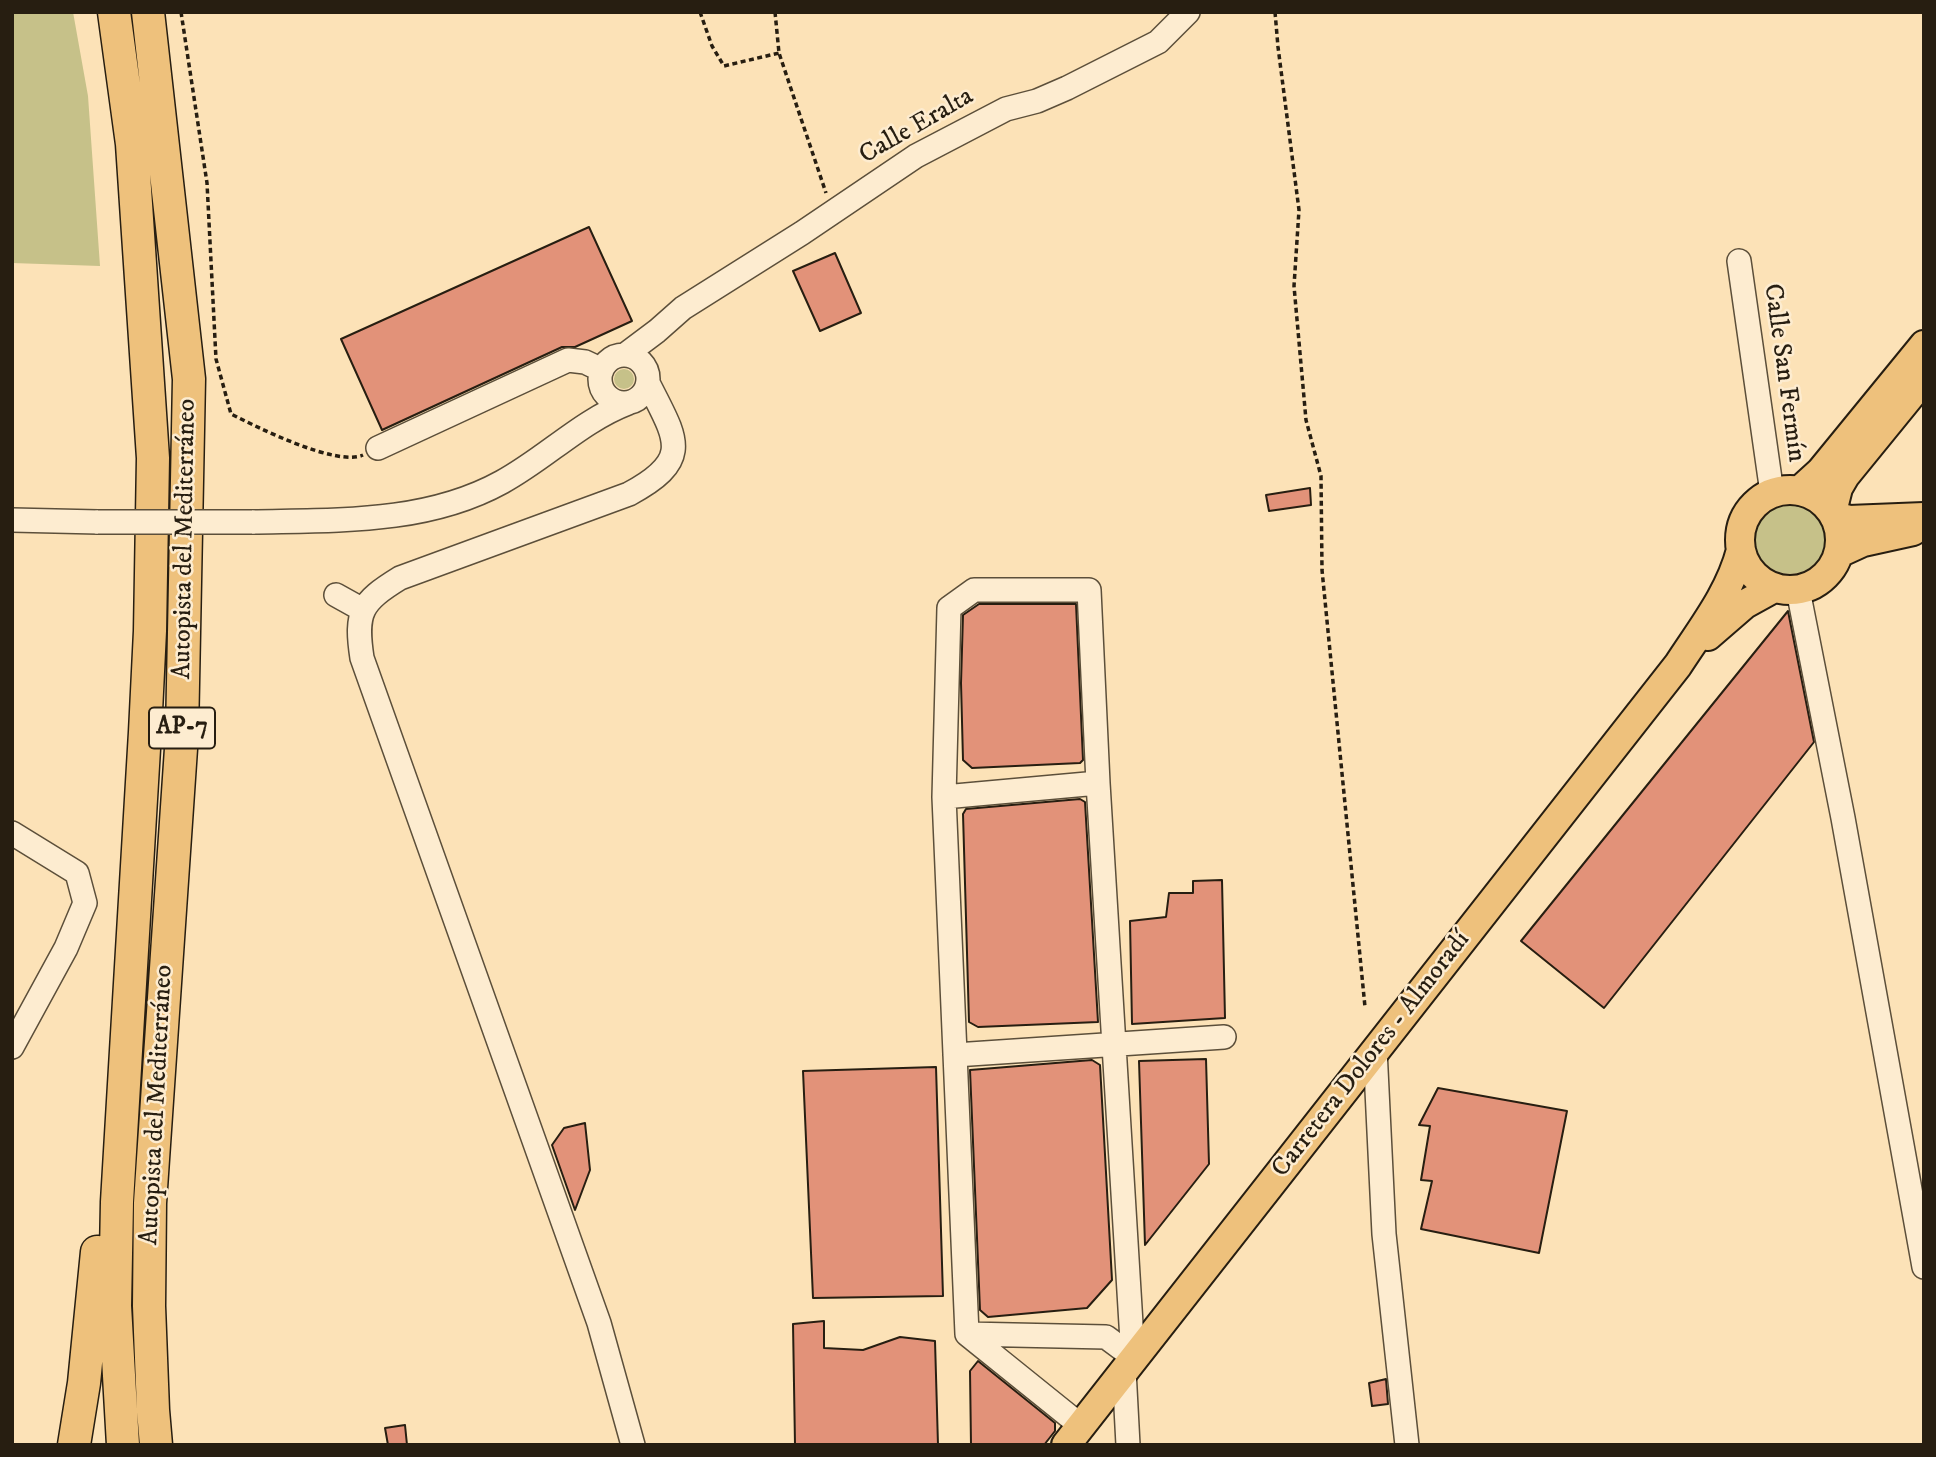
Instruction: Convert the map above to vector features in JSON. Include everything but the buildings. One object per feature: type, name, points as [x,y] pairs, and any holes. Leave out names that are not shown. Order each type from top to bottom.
[{"type":"highway","name":"Autopista del Mediterráneo","points":[[114,12],[132,144],[153,458],[146,719],[121,1120],[115,1306],[123,1445]]},
{"type":"highway","name":"Autopista del Mediterráneo","points":[[148,12],[189,379],[181,747],[150,1203],[149,1306],[156,1445]]},
{"type":"highway","points":[[75,1445],[84,1383],[102,1199],[121,1120]]},
{"type":"highway","points":[[153,1410],[170,1445]]},
{"type":"main road","points":[[1678,665],[1717,607],[1736,570],[1743,523],[1749,512],[1757,502],[1786,492],[1830,461],[1924,345]]},
{"type":"main road","points":[[1833,514],[1838,488],[1845,476],[1924,379]]},
{"type":"main road","points":[[1678,665],[1745,604],[1786,589],[1814,585],[1830,572],[1839,553],[1840,534],[1833,514],[1825,504],[1810,494],[1786,492]]},
{"type":"main road","points":[[1833,514],[1849,520],[1924,517]]},
{"type":"main road","points":[[1839,553],[1863,542],[1910,531],[1924,532]]},
{"type":"main road","points":[[1741,550],[1752,574],[1786,589]]},
{"type":"main road","name":"Carretera Dolores - Almoradí","points":[[1073,1435],[1678,665]]},
{"type":"street","name":"Calle Eralta","points":[[682,308],[916,156],[1006,109],[1037,101],[1067,88],[1157,42],[1188,12]]},
{"type":"street","name":"Calle San Fermín","points":[[1739,261],[1786,492]]},
{"type":"street","points":[[568,438],[595,400],[601,377],[611,359],[625,355],[682,308]]},
{"type":"street","points":[[12,520],[357,520],[436,508],[500,483],[537,461],[605,412],[643,395],[652,349],[682,308]]},
{"type":"street","points":[[625,355],[643,363],[669,424],[674,449],[662,473],[629,494],[400,578],[373,595],[363,610],[358,633],[362,658],[599,1323],[633,1445]]},
{"type":"street","points":[[378,448],[568,360],[585,362],[601,377],[603,392],[614,401],[648,408],[669,424]]},
{"type":"street","points":[[1786,589],[1845,831],[1924,1267]]},
{"type":"street","points":[[1073,1435],[967,1334],[944,797],[949,608],[974,590],[1089,590],[1115,1045],[1129,1364],[1128,1445]]},
{"type":"street","points":[[336,595],[363,610]]},
{"type":"street","points":[[944,797],[1098,783]]},
{"type":"street","points":[[12,832],[76,873],[85,903],[66,948],[12,1047]]},
{"type":"street","points":[[955,1055],[1224,1037]]},
{"type":"street","points":[[1375,1049],[1384,1234],[1407,1445]]},
{"type":"street","points":[[967,1334],[1106,1337],[1129,1364]]},
{"type":"path","points":[[181,12],[207,183],[216,359],[231,414],[279,438],[354,459],[378,448]]},
{"type":"path","points":[[700,12],[712,46],[724,66],[779,53]]},
{"type":"path","points":[[775,12],[779,53],[832,211]]},
{"type":"path","points":[[1275,12],[1299,210],[1294,286],[1306,420],[1321,476],[1322,570],[1365,1007]]},
{"type":"shaded area","points":[[12,12],[73,12],[88,96],[100,266],[12,263]]},
{"type":"shaded area","points":[[624,369],[631,372],[634,379],[631,386],[624,389],[617,386],[614,379],[617,372]]},
{"type":"shaded area","points":[[1797,504],[1810,510],[1819,519],[1823,525],[1823,553],[1815,564],[1804,572],[1783,574],[1765,564],[1757,553],[1755,532],[1765,514],[1776,506]]}]
